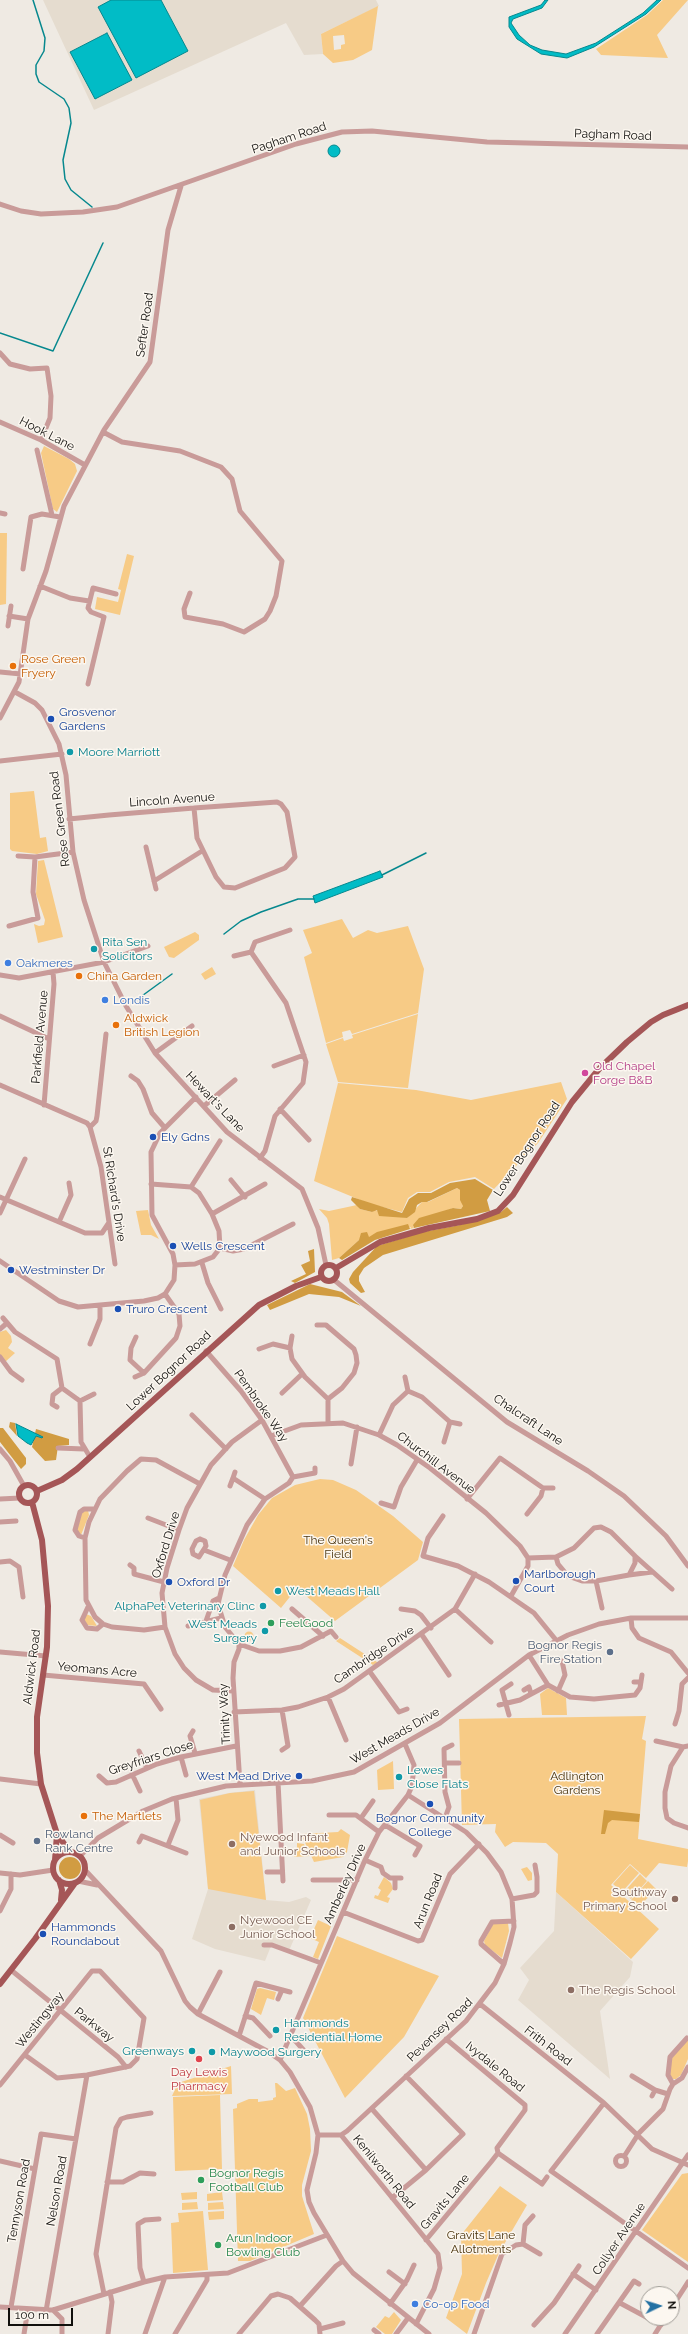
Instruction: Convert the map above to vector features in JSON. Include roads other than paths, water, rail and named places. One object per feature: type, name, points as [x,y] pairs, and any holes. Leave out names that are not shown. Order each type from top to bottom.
[{"type":"main road","name":"Lower Bognor Road","points":[[336,1268],[380,1242],[429,1228],[477,1219],[498,1211],[513,1195],[572,1102],[599,1069],[627,1042],[651,1022],[663,1015],[688,1005]]},
{"type":"main road","points":[[326,1265],[331,1265],[336,1268],[337,1273],[333,1279],[326,1280],[321,1277],[322,1269],[326,1265]]},
{"type":"main road","name":"Lower Bognor Road","points":[[37,1491],[62,1480],[90,1458],[259,1304],[296,1286],[321,1277]]},
{"type":"main road","points":[[24,1486],[32,1486],[37,1491],[37,1496],[32,1502],[24,1502],[20,1498],[19,1492],[24,1486]]},
{"type":"main road","name":"Aldwick Road","points":[[32,1502],[38,1518],[45,1561],[48,1606],[46,1656],[36,1737],[42,1784],[57,1834]]},
{"type":"main road","points":[[0,1984],[85,1870],[80,1856],[70,1852],[57,1834]]},
{"type":"main road","points":[[57,1834],[54,1870],[62,1890],[62,1900]]},
{"type":"main road","points":[[55,1860],[62,1854],[70,1852]]},
{"type":"main road","points":[[59,1880],[66,1884],[76,1882]]},
{"type":"street","name":"Pagham Road","points":[[0,204],[22,211],[41,214],[101,210],[137,201],[314,138],[353,132],[397,133],[449,140],[488,142],[688,147]]},
{"type":"street","name":"Sefter Road","points":[[60,516],[103,432],[150,362],[154,342],[168,230],[181,186]]},
{"type":"street","points":[[0,353],[10,364],[30,370],[47,368],[51,396],[50,418],[41,440]]},
{"type":"street","name":"Hook Lane","points":[[0,422],[41,440],[85,465]]},
{"type":"street","points":[[103,432],[128,444],[180,451],[215,463],[227,471],[235,490],[240,511],[281,559],[282,571],[276,596],[265,619],[244,632],[223,624],[184,617],[184,609],[190,593]]},
{"type":"street","points":[[37,450],[52,515]]},
{"type":"street","points":[[0,716],[15,692],[21,674],[28,619],[40,586],[60,516],[35,515],[31,517],[23,570]]},
{"type":"street","points":[[40,586],[70,598],[89,601]]},
{"type":"street","points":[[88,684],[104,617],[91,612],[88,608],[93,588],[116,594]]},
{"type":"street","points":[[8,626],[11,606]]},
{"type":"street","points":[[9,616],[28,619]]},
{"type":"street","points":[[0,672],[21,674]]},
{"type":"street","name":"Rose Green Road","points":[[15,692],[27,698],[42,710],[55,735],[62,754],[66,775],[73,852],[84,900],[104,962]]},
{"type":"street","points":[[0,761],[62,754]]},
{"type":"street","name":"Lincoln Avenue","points":[[69,818],[277,802],[281,804],[287,812],[295,850],[295,857],[288,866],[235,888],[228,888],[220,884],[202,851]]},
{"type":"street","points":[[154,881],[202,851],[197,838],[194,808]]},
{"type":"street","points":[[146,847],[156,889]]},
{"type":"street","points":[[18,856],[35,857],[73,852]]},
{"type":"street","points":[[9,926],[38,918],[33,892],[35,857]]},
{"type":"street","points":[[251,952],[255,942],[290,930]]},
{"type":"street","points":[[0,975],[19,978],[53,972],[104,962],[148,946]]},
{"type":"street","points":[[234,956],[251,952]]},
{"type":"street","points":[[251,952],[286,1003],[304,1055],[306,1070],[303,1083],[280,1109],[272,1122],[265,1151],[260,1158]]},
{"type":"street","name":"Hewart's Lane","points":[[104,962],[131,1015],[155,1053],[227,1132],[296,1184],[306,1196],[318,1228],[326,1265]]},
{"type":"street","name":"Parkfield Avenue","points":[[44,1105],[54,984],[53,972]]},
{"type":"street","points":[[0,1016],[50,1039]]},
{"type":"street","points":[[155,1053],[192,1026]]},
{"type":"street","points":[[0,1085],[87,1123],[90,1127],[96,1121],[97,1116],[106,1034]]},
{"type":"street","points":[[274,1066],[304,1055]]},
{"type":"street","points":[[131,1076],[138,1081],[143,1089],[152,1112],[165,1128]]},
{"type":"street","points":[[204,1106],[235,1080]]},
{"type":"street","points":[[0,1261],[59,1301],[78,1308],[100,1307],[152,1300],[165,1294],[174,1280],[175,1265],[173,1254],[152,1215],[151,1152],[154,1142],[165,1128],[196,1097]]},
{"type":"street","points":[[280,1109],[309,1140]]},
{"type":"street","name":"St Richard's Drive","points":[[90,1127],[100,1157],[114,1264]]},
{"type":"street","points":[[191,1187],[220,1140]]},
{"type":"street","points":[[0,1213],[25,1159]]},
{"type":"street","points":[[231,1180],[245,1197]]},
{"type":"street","points":[[59,1222],[71,1195],[70,1183]]},
{"type":"street","points":[[151,1184],[191,1187],[198,1193],[212,1214],[219,1231],[220,1248],[213,1257],[202,1263],[175,1265]]},
{"type":"street","points":[[212,1214],[245,1197],[265,1184]]},
{"type":"street","points":[[0,1197],[92,1234],[102,1233],[108,1228],[109,1223]]},
{"type":"street","points":[[220,1248],[233,1251],[244,1249],[293,1224]]},
{"type":"street","points":[[202,1263],[208,1283],[221,1309]]},
{"type":"street","name":"Chalcraft Lane","points":[[333,1279],[507,1422],[588,1471],[624,1496],[666,1536],[688,1566]]},
{"type":"street","points":[[135,1377],[144,1373],[176,1338],[180,1326],[179,1314],[165,1294]]},
{"type":"street","points":[[90,1344],[100,1319],[100,1307]]},
{"type":"street","points":[[3,1318],[15,1332],[57,1359],[60,1366],[62,1388],[80,1401]]},
{"type":"street","points":[[0,1329],[7,1323]]},
{"type":"street","points":[[317,1325],[326,1325],[354,1349],[356,1355],[357,1363],[354,1373],[342,1388],[328,1399]]},
{"type":"street","points":[[292,1336],[290,1348],[292,1359],[302,1374],[328,1399],[328,1422]]},
{"type":"street","points":[[136,1337],[131,1348],[130,1360],[144,1373]]},
{"type":"street","points":[[259,1349],[273,1344],[290,1348]]},
{"type":"street","name":"Pembroke Way","points":[[206,1351],[241,1391],[262,1420],[293,1477]]},
{"type":"street","points":[[0,1357],[11,1372],[22,1380]]},
{"type":"street","points":[[282,1393],[302,1374]]},
{"type":"street","points":[[405,1378],[408,1392]]},
{"type":"street","points":[[57,1408],[50,1405],[53,1395],[62,1388]]},
{"type":"street","points":[[380,1435],[394,1405],[400,1396],[408,1392],[422,1397],[450,1422],[460,1424]]},
{"type":"street","points":[[80,1401],[94,1394]]},
{"type":"street","points":[[80,1401],[82,1442],[84,1449],[90,1458]]},
{"type":"street","points":[[192,1415],[226,1449]]},
{"type":"street","name":"Oxford Drive","points":[[233,1691],[212,1690],[196,1680],[175,1654],[165,1627],[163,1608],[164,1582],[179,1530],[200,1484],[211,1465],[226,1449],[262,1420]]},
{"type":"street","name":"Churchill Avenue","points":[[271,1436],[301,1425],[328,1422],[357,1427],[380,1435],[417,1460],[467,1498],[508,1534],[528,1558]]},
{"type":"street","points":[[444,1442],[450,1422]]},
{"type":"street","points":[[351,1464],[357,1427]]},
{"type":"street","points":[[58,1448],[84,1449]]},
{"type":"street","points":[[0,1449],[10,1461],[24,1486]]},
{"type":"street","points":[[467,1498],[500,1458],[543,1488],[553,1488]]},
{"type":"street","points":[[165,1627],[144,1630],[103,1624],[95,1617],[88,1607],[86,1590],[85,1538],[94,1509],[109,1488],[142,1459],[156,1460],[200,1484]]},
{"type":"street","points":[[381,1503],[394,1507],[401,1487],[417,1460]]},
{"type":"street","points":[[230,1486],[235,1472]]},
{"type":"street","points":[[315,1473],[293,1477],[289,1483],[265,1499],[247,1525],[230,1560],[219,1598],[222,1618],[226,1628],[239,1644],[259,1651],[280,1651],[301,1647],[331,1631],[336,1637]]},
{"type":"street","points":[[233,1478],[265,1499]]},
{"type":"street","points":[[527,1514],[536,1504],[543,1488]]},
{"type":"street","points":[[0,1499],[20,1498]]},
{"type":"street","points":[[85,1538],[79,1536],[75,1530],[80,1512],[84,1509],[94,1509]]},
{"type":"street","points":[[443,1516],[428,1538],[423,1556],[442,1561],[475,1574],[510,1596],[534,1613],[556,1640]]},
{"type":"street","points":[[148,1518],[179,1530]]},
{"type":"street","points":[[0,1522],[16,1521]]},
{"type":"street","points":[[510,1596],[526,1570],[528,1558],[556,1557],[574,1548],[594,1528],[602,1527],[611,1532],[652,1572],[672,1589]]},
{"type":"street","points":[[204,1550],[230,1560]]},
{"type":"street","points":[[629,1575],[635,1563],[635,1556]]},
{"type":"street","points":[[556,1557],[558,1564],[568,1576],[582,1581],[596,1581],[652,1572]]},
{"type":"street","points":[[0,1562],[10,1561],[19,1567],[23,1597]]},
{"type":"street","points":[[130,1566],[134,1568],[133,1576],[164,1582]]},
{"type":"street","name":"Cambridge Drive","points":[[234,1712],[282,1710],[328,1697],[370,1672],[422,1635],[455,1609],[475,1574]]},
{"type":"street","points":[[596,1581],[602,1608]]},
{"type":"street","points":[[206,1621],[213,1601],[219,1598]]},
{"type":"street","points":[[88,1607],[82,1620],[87,1628],[97,1629],[103,1624]]},
{"type":"street","points":[[292,1609],[323,1636]]},
{"type":"street","points":[[401,1609],[415,1611],[421,1615],[431,1628]]},
{"type":"street","points":[[455,1609],[491,1642]]},
{"type":"street","points":[[188,1626],[222,1618]]},
{"type":"street","points":[[631,1618],[632,1628],[639,1638],[671,1652],[688,1673]]},
{"type":"street","name":"West Meads Drive","points":[[80,1856],[89,1846],[108,1832],[143,1811],[176,1798],[240,1784],[312,1781],[343,1776],[368,1765],[456,1712],[529,1655],[556,1640],[599,1624],[631,1618],[688,1618]]},
{"type":"street","points":[[422,1635],[449,1675]]},
{"type":"street","name":"Trinity Way","points":[[239,1644],[239,1649],[234,1662],[233,1691],[240,1784]]},
{"type":"street","points":[[0,1652],[46,1656]]},
{"type":"street","points":[[529,1655],[548,1685],[570,1697],[594,1699],[635,1695],[640,1688],[642,1675]]},
{"type":"street","points":[[558,1691],[565,1675],[564,1663]]},
{"type":"street","points":[[370,1672],[397,1714],[407,1709]]},
{"type":"street","name":"Yeomans Acre","points":[[43,1675],[144,1684],[160,1709]]},
{"type":"street","points":[[675,1724],[679,1711],[682,1684],[688,1678]]},
{"type":"street","points":[[634,1682],[641,1682]]},
{"type":"street","points":[[510,1715],[502,1690],[511,1684]]},
{"type":"street","points":[[500,1705],[520,1700],[548,1685]]},
{"type":"street","points":[[524,1690],[529,1688],[532,1694]]},
{"type":"street","points":[[328,1697],[346,1740]]},
{"type":"street","points":[[282,1710],[290,1746],[282,1750]]},
{"type":"street","points":[[193,1731],[190,1736],[195,1753]]},
{"type":"street","points":[[656,1741],[686,1747],[671,1766],[666,1792],[665,1808],[667,1818],[674,1823],[688,1828]]},
{"type":"street","name":"Amberley Drive","points":[[280,2060],[292,2037],[321,1963],[365,1860],[379,1832],[408,1795],[414,1780],[414,1765],[405,1744]]},
{"type":"street","points":[[445,1818],[449,1807],[445,1792],[444,1749],[452,1745]]},
{"type":"street","name":"Greyfriars Close","points":[[99,1776],[107,1783],[181,1757],[236,1746]]},
{"type":"street","points":[[139,1751],[147,1768]]},
{"type":"street","points":[[181,1757],[186,1775]]},
{"type":"street","points":[[445,1763],[459,1764]]},
{"type":"street","points":[[132,1774],[140,1791]]},
{"type":"street","points":[[0,1779],[42,1784]]},
{"type":"street","points":[[278,1782],[283,1881]]},
{"type":"street","name":"Pevensey Road","points":[[341,2135],[446,2040],[480,2004],[504,1964],[514,1921],[512,1900],[500,1872],[479,1844],[445,1818],[408,1795]]},
{"type":"street","points":[[168,1845],[178,1820],[176,1798]]},
{"type":"street","points":[[361,1818],[373,1801]]},
{"type":"street","points":[[329,1815],[356,1815],[379,1832]]},
{"type":"street","points":[[385,1825],[420,1846],[415,1855]]},
{"type":"street","points":[[0,1835],[13,1843]]},
{"type":"street","points":[[139,1842],[142,1836],[186,1853]]},
{"type":"street","name":"Arun Road","points":[[343,1912],[418,1941],[422,1940],[450,1874],[479,1844]]},
{"type":"street","points":[[365,1860],[380,1867],[386,1876],[398,1878],[395,1888]]},
{"type":"street","points":[[512,1900],[534,1895],[537,1892],[535,1865]]},
{"type":"street","points":[[0,1873],[11,1874],[54,1870]]},
{"type":"street","points":[[85,1870],[161,1950],[185,2001],[198,2014],[280,2060],[303,2092],[310,2107],[318,2135],[316,2153],[308,2185],[308,2196],[314,2213],[343,2261],[353,2273],[429,2334]]},
{"type":"street","points":[[267,1872],[282,1872]]},
{"type":"street","points":[[0,1912],[11,1889],[11,1874]]},
{"type":"street","points":[[313,1880],[357,1880]]},
{"type":"street","points":[[76,1882],[98,1885]]},
{"type":"street","points":[[504,1964],[480,1944],[492,1922],[514,1921]]},
{"type":"street","points":[[264,1945],[272,1945],[321,1963]]},
{"type":"street","name":"Parkway","points":[[11,1970],[123,2061],[126,2067]]},
{"type":"street","name":"Westingway","points":[[0,2085],[92,1971],[97,1970],[142,2014],[144,2018],[136,2059],[134,2063],[126,2067]]},
{"type":"street","points":[[198,2014],[220,1972]]},
{"type":"street","points":[[239,2036],[256,1983],[290,1992]]},
{"type":"street","points":[[278,1999],[282,1990]]},
{"type":"street","name":"Frith Road","points":[[480,2004],[604,2103],[652,2149],[685,2164]]},
{"type":"street","points":[[245,2016],[253,2018],[270,2036]]},
{"type":"street","points":[[292,2037],[304,2053]]},
{"type":"street","points":[[673,2084],[668,2075],[670,2057],[687,2038]]},
{"type":"street","name":"Ivydale Road","points":[[446,2040],[525,2106],[525,2110],[497,2148],[498,2153]]},
{"type":"street","points":[[25,2055],[54,2078],[87,2075],[126,2067]]},
{"type":"street","points":[[625,2155],[639,2133],[663,2109],[673,2084],[682,2078],[688,2067]]},
{"type":"street","name":"Nelson Road","points":[[46,2310],[87,2075]]},
{"type":"street","points":[[392,2198],[426,2170],[461,2138],[463,2134],[406,2076]]},
{"type":"street","points":[[632,2076],[655,2090],[668,2094]]},
{"type":"street","points":[[652,2096],[655,2090]]},
{"type":"street","points":[[604,2103],[551,2171],[688,2268]]},
{"type":"street","points":[[372,2108],[426,2170]]},
{"type":"street","points":[[104,2294],[96,2254],[118,2123],[127,2117],[152,2113]]},
{"type":"street","name":"Tennyson Road","points":[[11,2307],[41,2134],[76,2139]]},
{"type":"street","points":[[318,2135],[341,2135]]},
{"type":"street","name":"Kenilworth Road","points":[[341,2135],[426,2240]]},
{"type":"street","points":[[498,2153],[542,2184],[547,2177]]},
{"type":"street","name":"Gravits Lane","points":[[416,2324],[429,2302],[440,2268],[438,2254],[426,2240],[498,2153]]},
{"type":"street","name":"Collyer Avenue","points":[[565,2334],[636,2231],[685,2164],[688,2155]]},
{"type":"street","points":[[0,2161],[34,2169]]},
{"type":"street","points":[[107,2182],[123,2182],[140,2173],[154,2174]]},
{"type":"street","points":[[524,2244],[524,2225],[533,2216]]},
{"type":"street","points":[[144,2282],[140,2268],[138,2224],[145,2220],[159,2219]]},
{"type":"street","points":[[0,2307],[53,2310],[164,2277],[234,2272],[327,2235]]},
{"type":"street","points":[[474,2334],[502,2254],[516,2245],[524,2244],[540,2254]]},
{"type":"street","points":[[300,2306],[336,2266],[343,2261]]},
{"type":"street","points":[[390,2304],[405,2284],[414,2265]]},
{"type":"street","points":[[534,2325],[554,2303],[579,2266]]},
{"type":"street","points":[[389,2272],[405,2284]]},
{"type":"street","points":[[573,2274],[596,2290]]},
{"type":"street","points":[[175,2334],[207,2280],[207,2275]]},
{"type":"street","points":[[145,2334],[164,2277]]},
{"type":"street","points":[[597,2334],[634,2281],[639,2284]]},
{"type":"street","points":[[680,2294],[688,2282]]},
{"type":"street","points":[[108,2334],[112,2302],[110,2292]]},
{"type":"street","points":[[238,2334],[265,2303],[274,2295],[283,2294],[300,2306],[315,2320],[320,2331],[343,2323]]},
{"type":"street","points":[[620,2303],[640,2314]]},
{"type":"street","points":[[24,2334],[28,2309]]},
{"type":"street","points":[[53,2310],[62,2320],[62,2334]]},
{"type":"street","points":[[396,2334],[408,2318]]},
{"type":"street","points":[[374,2330],[380,2334]]},
{"type":"water","points":[[111,0],[161,0],[188,51],[136,78],[98,7]]},
{"type":"water","points":[[545,0],[548,0],[542,8],[513,19],[511,23],[519,35],[530,45],[542,50],[566,54],[596,43],[643,13],[657,0],[661,0],[646,14],[594,47],[567,58],[541,54],[517,39],[509,27],[509,17],[541,5]]},
{"type":"water","points":[[107,33],[132,80],[95,99],[70,52]]},
{"type":"water","points":[[332,145],[336,145],[340,151],[336,157],[332,157],[328,153],[328,149]]},
{"type":"water","points":[[380,871],[383,877],[315,903],[313,896]]},
{"type":"water","points":[[16,1424],[43,1437],[36,1436],[31,1445],[18,1436]]},
{"type":"waterway","points":[[33,0],[45,38],[44,51],[36,65],[36,74],[39,82],[64,99],[69,108],[71,123],[63,160],[65,179],[71,190],[92,207]]},
{"type":"waterway","points":[[0,333],[53,351],[103,243]]},
{"type":"waterway","points":[[382,875],[426,853]]},
{"type":"waterway","points":[[224,934],[241,921],[261,912],[298,899],[314,899]]},
{"type":"waterway","points":[[135,1001],[172,974]]},
{"type":"place","name":"Rose Green Fryery","points":[[13,666]]},
{"type":"place","name":"Grosvenor Gardens","points":[[51,719]]},
{"type":"place","name":"Moore Marriott","points":[[70,752]]},
{"type":"place","name":"Rita Sen Solicitors","points":[[94,949]]},
{"type":"place","name":"Oakmeres","points":[[8,963]]},
{"type":"place","name":"China Garden","points":[[79,976]]},
{"type":"place","name":"Londis","points":[[105,1000]]},
{"type":"place","name":"Aldwick British Legion","points":[[116,1025]]},
{"type":"place","name":"Old Chapel Forge B&B","points":[[585,1073]]},
{"type":"place","name":"Ely Gdns","points":[[153,1137]]},
{"type":"place","name":"Wells Crescent","points":[[173,1246]]},
{"type":"place","name":"Westminster Dr","points":[[11,1270]]},
{"type":"place","name":"Truro Crescent","points":[[118,1309]]},
{"type":"place","name":"Marlborough Court","points":[[516,1581]]},
{"type":"place","name":"Oxford Dr","points":[[169,1582]]},
{"type":"place","name":"West Meads Hall","points":[[278,1591]]},
{"type":"place","name":"AlphaPet Veterinary Clinc","points":[[263,1606]]},
{"type":"place","name":"FeelGood","points":[[271,1623]]},
{"type":"place","name":"West Meads Surgery","points":[[265,1631]]},
{"type":"place","name":"Bognor Regis Fire Station","points":[[610,1652]]},
{"type":"place","name":"West Mead Drive","points":[[299,1776]]},
{"type":"place","name":"Lewes Close Flats","points":[[399,1777]]},
{"type":"place","name":"Bognor Community College","points":[[430,1804]]},
{"type":"place","name":"The Martlets","points":[[84,1816]]},
{"type":"place","name":"Rowland Rank Centre","points":[[37,1841]]},
{"type":"place","name":"Nyewood Infant and Junior Schools","points":[[232,1844]]},
{"type":"place","name":"Southway Primary School","points":[[675,1899]]},
{"type":"place","name":"Nyewood CE Junior School","points":[[232,1927]]},
{"type":"place","name":"Hammonds Roundabout","points":[[43,1934]]},
{"type":"place","name":"The Regis School","points":[[571,1990]]},
{"type":"place","name":"Hammonds Residential Home","points":[[276,2030]]},
{"type":"place","name":"Greenways","points":[[192,2051]]},
{"type":"place","name":"Maywood Surgery","points":[[212,2052]]},
{"type":"place","name":"Day Lewis Pharmacy","points":[[199,2059]]},
{"type":"place","name":"Bognor Regis Football Club","points":[[201,2180]]},
{"type":"place","name":"Arun Indoor Bowling Club","points":[[218,2245]]},
{"type":"place","name":"Co-op Food","points":[[415,2304]]},
{"type":"park label","name":"The Queen's Field","points":[[338,1547]]},
{"type":"park label","name":"Adlington Gardens","points":[[577,1783]]},
{"type":"park label","name":"Gravits Lane Allotments","points":[[481,2242]]}]
